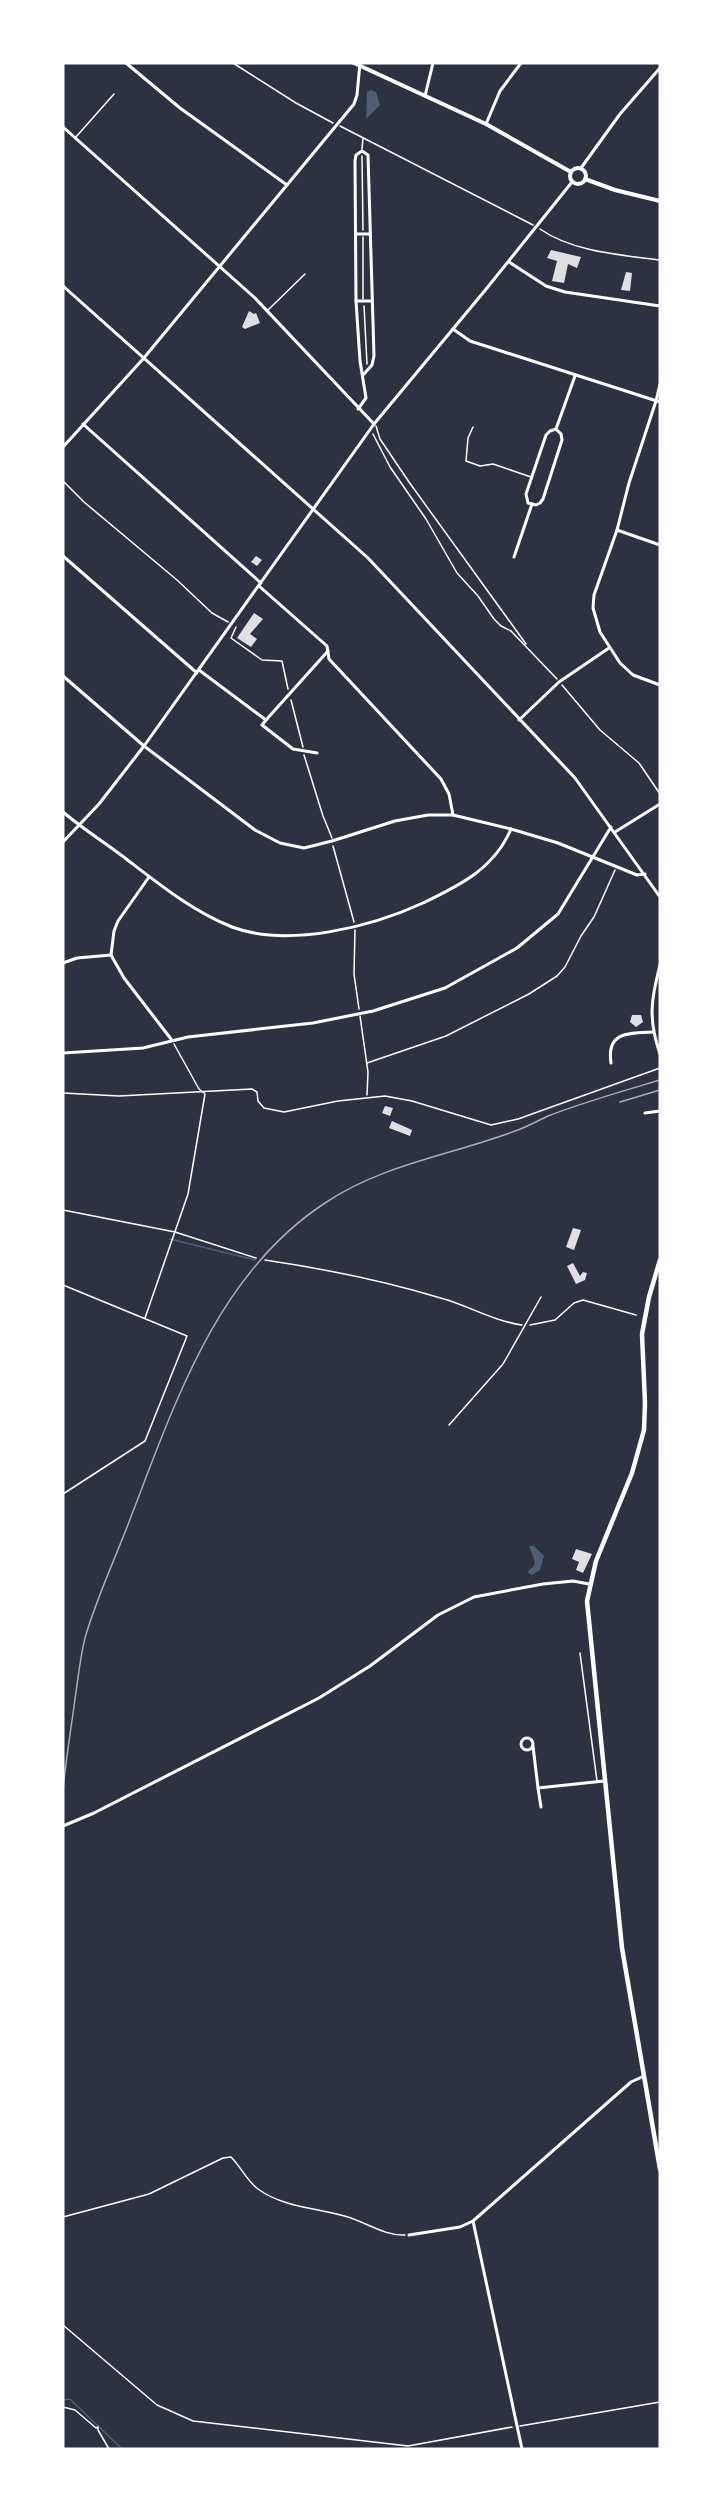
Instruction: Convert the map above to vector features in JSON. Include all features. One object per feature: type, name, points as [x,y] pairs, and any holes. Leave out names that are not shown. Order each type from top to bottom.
[{"type":"main road","points":[[660,1260],[649,1297],[642,1334],[644,1430],[632,1473],[596,1561],[589,1584],[587,1610],[622,1948],[660,2169]]},
{"type":"street","points":[[126,63],[180,108],[286,185]]},
{"type":"street","points":[[425,96],[433,63]]},
{"type":"street","points":[[486,124],[500,91],[521,63]]},
{"type":"street","points":[[63,447],[143,359],[356,100],[358,64],[486,124],[571,172]]},
{"type":"street","points":[[581,168],[620,114],[660,68]]},
{"type":"street","points":[[63,127],[220,264],[268,310],[374,424]]},
{"type":"street","points":[[358,409],[366,398],[364,374],[360,361],[356,301],[355,161],[356,155],[362,152],[368,155],[374,362],[364,374]]},
{"type":"street","points":[[572,182],[571,172],[575,168],[581,168],[585,172],[585,179]]},
{"type":"street","points":[[572,182],[580,183],[585,179]]},
{"type":"street","points":[[585,179],[615,190],[660,201]]},
{"type":"street","points":[[63,842],[144,746],[374,424],[572,182]]},
{"type":"street","points":[[356,234],[369,234]]},
{"type":"street","points":[[508,262],[546,286],[565,292],[660,306]]},
{"type":"street","points":[[63,286],[368,558],[575,778],[660,897]]},
{"type":"street","points":[[356,301],[371,301]]},
{"type":"street","points":[[453,329],[470,341],[658,402]]},
{"type":"street","points":[[556,429],[575,376]]},
{"type":"street","points":[[660,384],[658,402],[629,483],[617,530],[594,595],[593,607],[595,620],[609,648],[620,663],[633,675],[660,685]]},
{"type":"street","points":[[83,424],[327,646],[329,659],[441,779],[449,794],[453,815]]},
{"type":"street","points":[[556,429],[561,434],[562,440],[543,499],[536,505],[528,503],[526,495],[546,435],[550,430],[556,429]]},
{"type":"street","points":[[514,557],[532,504]]},
{"type":"street","points":[[617,530],[660,545]]},
{"type":"street","points":[[63,556],[198,672],[266,720]]},
{"type":"street","points":[[519,720],[559,682],[609,648]]},
{"type":"street","points":[[317,753],[288,746],[262,725],[289,692],[328,651]]},
{"type":"street","points":[[63,676],[144,746],[255,830],[272,839],[303,848],[404,819],[428,815],[453,815],[558,843],[616,868],[639,876],[645,874]]},
{"type":"street","points":[[615,832],[660,804]]},
{"type":"street","points":[[63,812],[149,877],[201,912],[248,931],[272,934],[308,934],[355,928],[430,899],[486,867],[497,856],[511,829]]},
{"type":"street","points":[[63,1053],[143,1048],[171,1040],[313,1023],[360,1014],[445,988],[518,948],[558,914],[611,827]]},
{"type":"street","points":[[149,877],[118,921],[114,930],[111,955],[124,978],[171,1040]]},
{"type":"street","points":[[63,963],[77,958],[111,955]]},
{"type":"street","points":[[660,964],[651,1000],[653,1032],[660,1054]]},
{"type":"street","points":[[611,1064],[611,1048],[618,1037],[627,1033],[653,1032]]},
{"type":"street","points":[[645,1113],[660,1111]]},
{"type":"street","points":[[63,1826],[319,1698],[370,1666],[438,1614],[474,1597],[543,1584],[573,1581],[589,1584]]},
{"type":"street","points":[[533,1746],[531,1749],[525,1749],[522,1747],[522,1741],[527,1737],[531,1738],[533,1746],[541,1807]]},
{"type":"street","points":[[538,1788],[604,1781]]},
{"type":"street","points":[[409,2235],[460,2227],[472,2221],[631,2082],[644,2076]]},
{"type":"street","points":[[472,2221],[522,2449]]},
{"type":"lane","points":[[75,138],[114,94]]},
{"type":"lane","points":[[268,310],[304,274]]},
{"type":"lane","points":[[473,427],[466,449],[466,461],[480,466],[493,464],[532,477]]},
{"type":"lane","points":[[449,1425],[503,1364],[541,1297]]},
{"type":"lane","points":[[580,1653],[597,1782]]},
{"type":"path","points":[[233,63],[336,125],[537,227],[551,237],[565,242],[660,261]]},
{"type":"path","points":[[363,138],[363,301],[367,368]]},
{"type":"path","points":[[374,424],[379,429],[380,439],[409,482],[527,647]]},
{"type":"path","points":[[374,424],[373,436],[378,447],[457,573],[478,596],[494,619],[511,631],[527,647],[600,730],[639,763],[660,794]]},
{"type":"path","points":[[63,481],[212,613],[228,622]]},
{"type":"path","points":[[236,627],[231,638],[262,660],[282,661],[303,751],[332,841],[355,928],[354,974],[367,1063],[367,1096]]},
{"type":"path","points":[[367,1063],[446,1036],[537,989],[557,976],[566,968],[616,868]]},
{"type":"path","points":[[171,1040],[180,1059],[199,1089],[205,1094]]},
{"type":"path","points":[[63,1093],[120,1096],[255,1090],[258,1101],[264,1108],[284,1112],[367,1096],[401,1098],[491,1125],[518,1119],[660,1068]]},
{"type":"path","points":[[145,1319],[188,1194],[205,1094]]},
{"type":"path","points":[[63,1210],[185,1234],[256,1258]]},
{"type":"path","points":[[265,1260],[340,1272],[447,1299],[494,1319],[525,1325],[555,1320],[582,1299],[636,1315]]},
{"type":"path","points":[[63,1285],[188,1336],[145,1441],[63,1494]]},
{"type":"path","points":[[63,2217],[149,2194],[223,2158],[231,2157],[258,2190],[270,2196],[302,2207],[348,2217],[387,2233],[409,2235]]},
{"type":"path","points":[[63,2325],[157,2405],[193,2421],[408,2446],[660,2402]]},
{"type":"path","points":[[63,2407],[75,2410],[96,2428],[98,2427],[109,2449]]},
{"type":"water","points":[[370,90],[376,92],[380,105],[366,119],[367,93]]},
{"type":"water","points":[[529,1546],[534,1546],[544,1556],[540,1570],[532,1575],[528,1573],[535,1562]]},
{"type":"building","points":[[551,250],[581,257],[577,268],[568,264],[564,283],[552,281],[557,261],[547,258]]},
{"type":"building","points":[[626,272],[632,273],[630,291],[621,290]]},
{"type":"building","points":[[249,311],[256,313],[260,323],[245,329],[242,327]]},
{"type":"building","points":[[256,556],[262,560],[257,566],[251,562]]},
{"type":"building","points":[[254,613],[263,619],[250,634],[257,639],[251,647],[237,638]]},
{"type":"building","points":[[632,1015],[641,1015],[643,1022],[636,1027],[630,1022]]},
{"type":"building","points":[[385,1106],[393,1108],[390,1116],[382,1113]]},
{"type":"building","points":[[392,1121],[412,1130],[410,1136],[389,1128]]},
{"type":"building","points":[[573,1228],[581,1230],[574,1250],[566,1247]]},
{"type":"building","points":[[573,1263],[580,1276],[583,1272],[587,1273],[585,1280],[576,1284],[567,1266]]},
{"type":"building","points":[[576,1549],[592,1554],[583,1573],[576,1570],[579,1562],[572,1559]]},
{"type":"waterway","points":[[170,1239],[255,1260]]},
{"type":"waterway","points":[[63,2400],[70,2399],[122,2449]]},
{"type":"railway","points":[[63,1790],[82,1653],[95,1607],[184,1384],[229,1302],[256,1265],[288,1232],[325,1203],[370,1179],[418,1161],[515,1131],[575,1106],[660,1080]]},
{"type":"railway","points":[[620,1102],[660,1090]]}]
